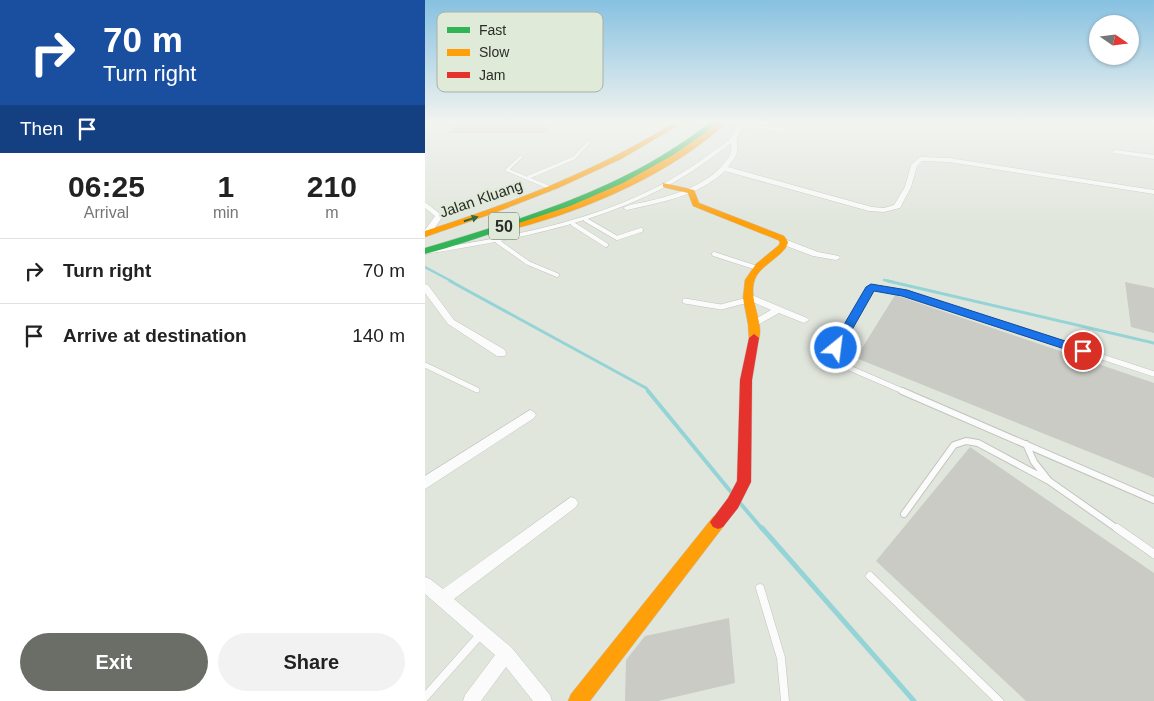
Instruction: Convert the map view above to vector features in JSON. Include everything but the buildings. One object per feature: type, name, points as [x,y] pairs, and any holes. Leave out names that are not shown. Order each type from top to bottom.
[{"type":"main road","name":"Jalan Kluang","points":[[426,233],[553,190],[624,156]]},
{"type":"main road","name":"Jalan Kluang","points":[[425,251],[582,198],[668,156]]},
{"type":"main road","points":[[483,233],[557,214],[623,187],[678,156]]},
{"type":"main road","points":[[578,701],[733,503],[744,482],[746,380],[755,330],[747,284],[757,268],[783,246],[784,242],[781,238],[696,204],[691,192],[666,185]]},
{"type":"street","points":[[425,251],[497,241],[586,220],[666,185],[712,156]]},
{"type":"street","points":[[602,214],[691,192],[723,168],[733,156]]},
{"type":"street","points":[[723,168],[872,210],[884,210],[897,206],[908,187],[914,165],[920,159],[949,160],[1154,192]]},
{"type":"street","points":[[425,204],[439,216],[426,233]]},
{"type":"street","points":[[784,242],[816,254],[836,258]]},
{"type":"street","points":[[425,288],[451,322],[501,353]]},
{"type":"street","points":[[748,298],[804,320]]},
{"type":"street","points":[[753,324],[779,309]]},
{"type":"street","points":[[425,483],[530,415]]},
{"type":"street","points":[[442,600],[571,502]]},
{"type":"street","points":[[425,584],[506,654],[545,701]]},
{"type":"street","points":[[471,701],[506,654]]},
{"type":"lane","points":[[529,177],[571,160],[575,156]]},
{"type":"lane","points":[[521,157],[507,170],[529,177],[553,190]]},
{"type":"lane","points":[[586,220],[617,238],[641,230]]},
{"type":"lane","points":[[573,224],[606,245]]},
{"type":"lane","points":[[497,241],[528,264],[557,275]]},
{"type":"lane","points":[[714,254],[757,268]]},
{"type":"lane","points":[[1154,374],[904,292],[871,287],[836,348],[837,360],[847,367],[1154,500]]},
{"type":"lane","points":[[685,302],[721,307],[748,298]]},
{"type":"lane","points":[[425,365],[477,390]]},
{"type":"lane","points":[[904,514],[954,445],[966,441],[979,443],[1049,481],[1154,554]]},
{"type":"lane","points":[[1026,444],[1034,462],[1049,481]]},
{"type":"lane","points":[[870,576],[999,701]]},
{"type":"lane","points":[[759,588],[777,641],[785,685],[785,701]]},
{"type":"lane","points":[[425,697],[481,634]]},
{"type":"path","points":[[506,202],[519,216]]},
{"type":"waterway","points":[[425,267],[453,282]]},
{"type":"waterway","points":[[884,280],[893,282]]},
{"type":"waterway","points":[[450,281],[646,388],[649,392]]},
{"type":"waterway","points":[[888,281],[1154,343]]},
{"type":"waterway","points":[[648,391],[731,492]]},
{"type":"waterway","points":[[740,503],[763,530]]},
{"type":"waterway","points":[[762,528],[914,701]]},
{"type":"traffic: fast","points":[[425,251],[577,200],[615,184],[669,156]]},
{"type":"traffic: slow","points":[[425,234],[524,200],[623,156]]},
{"type":"traffic: slow","points":[[517,225],[573,208],[599,197],[651,172],[678,156]]},
{"type":"traffic: slow","points":[[666,185],[691,192],[696,204],[781,238],[784,242],[783,246],[759,266],[750,280],[748,298],[754,338]]},
{"type":"traffic: slow","points":[[578,701],[718,522]]},
{"type":"traffic: jam","points":[[718,522],[733,503],[744,482],[746,380],[754,338]]},
{"type":"route","points":[[836,348],[871,287],[904,292],[1083,351]]}]
